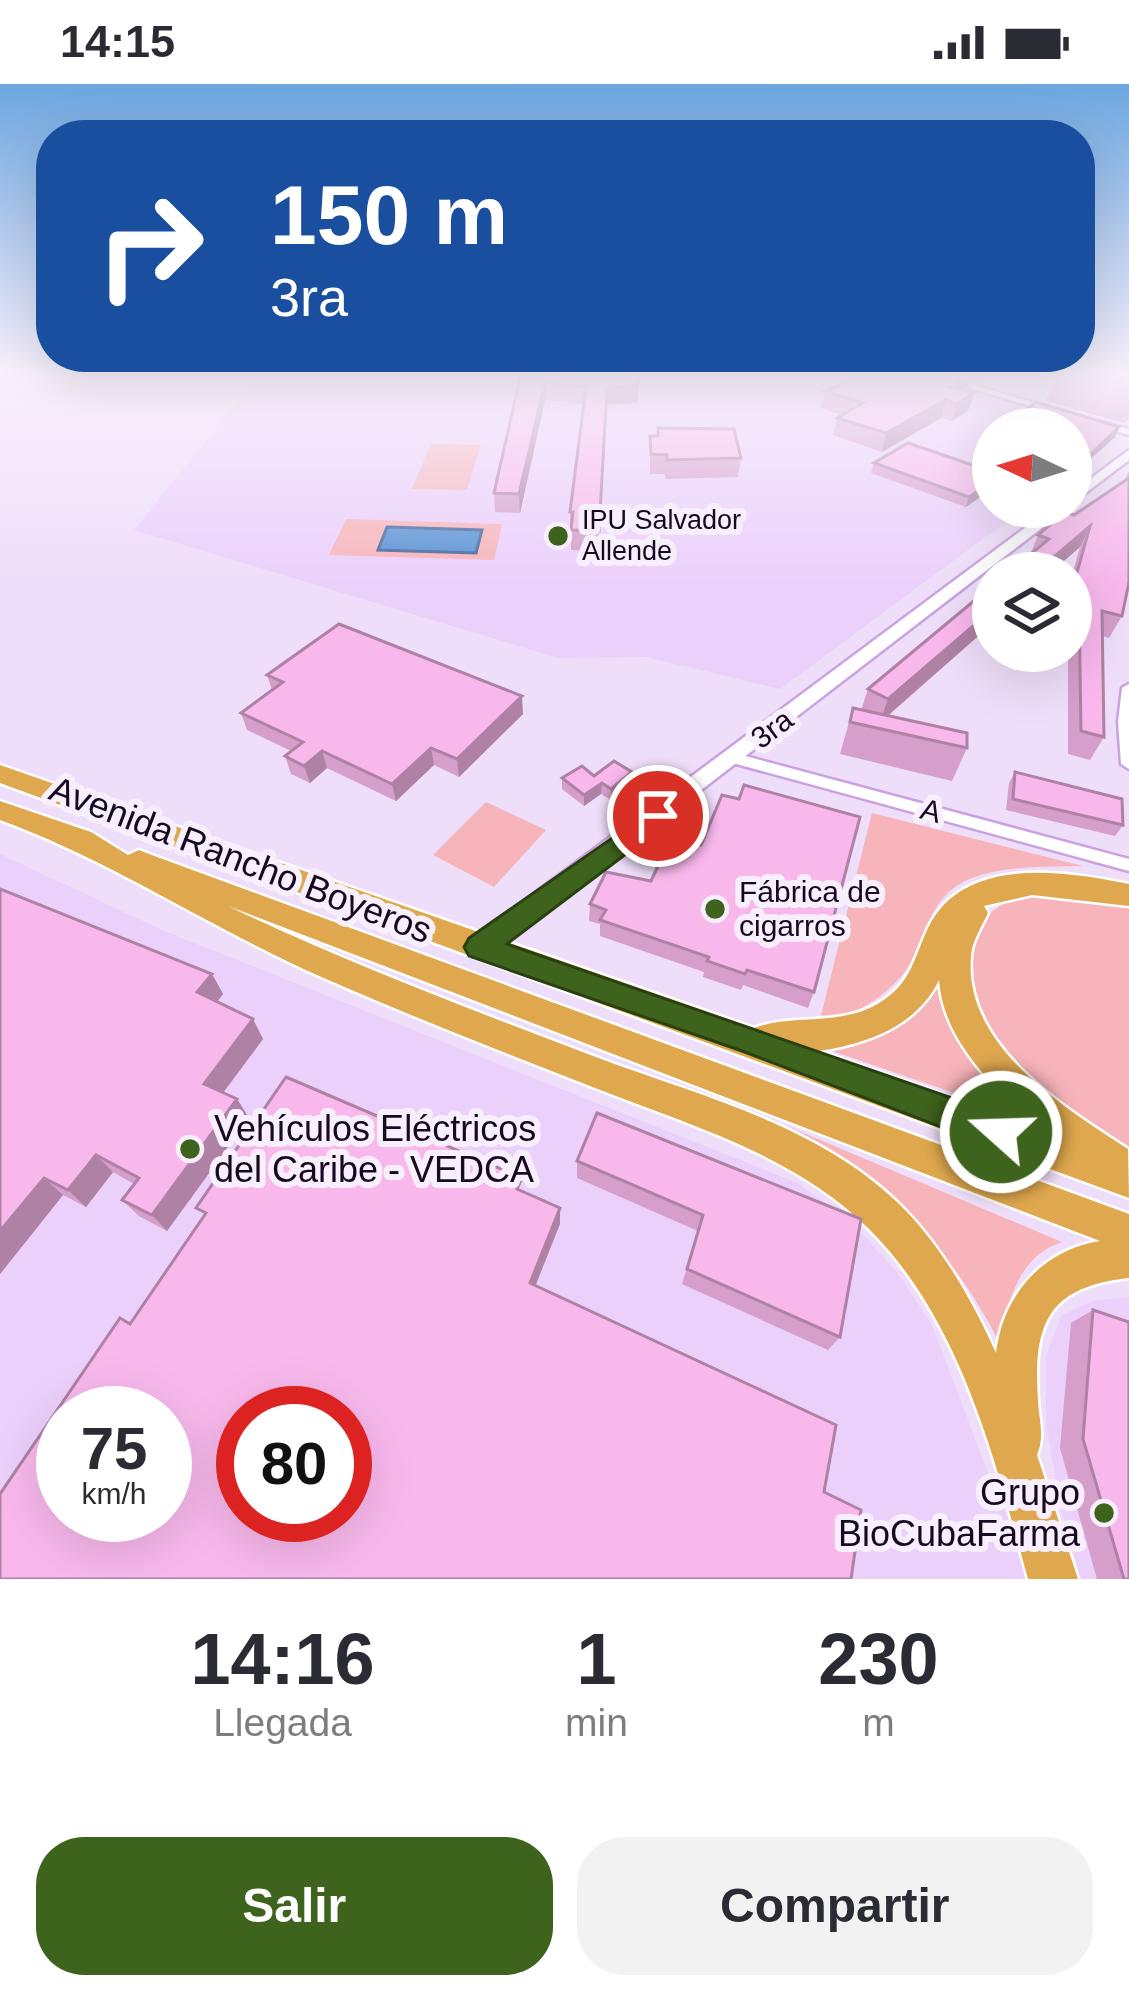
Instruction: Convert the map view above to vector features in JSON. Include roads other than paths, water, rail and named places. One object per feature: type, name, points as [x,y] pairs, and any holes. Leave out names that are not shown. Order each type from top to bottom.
[{"type":"highway","name":"Avenida Rancho Boyeros","points":[[0,774],[1129,1175]]},
{"type":"highway","name":"Avenida Rancho Boyeros","points":[[0,810],[1129,1233]]},
{"type":"highway","points":[[67,833],[172,896],[258,937],[750,1132],[790,1149],[833,1176],[878,1211],[909,1244],[946,1297],[994,1400],[1052,1579]]},
{"type":"highway","points":[[746,1037],[820,1036],[899,1008],[920,988],[950,917],[991,892],[1037,882],[1116,892]]},
{"type":"highway","points":[[991,892],[966,922],[957,954],[957,985],[967,1022],[978,1043],[1022,1091],[1129,1175]]},
{"type":"highway","points":[[1035,1520],[1014,1376],[1019,1331],[1029,1305],[1062,1274],[1091,1262],[1129,1258]]},
{"type":"street","points":[[1092,483],[1129,454]]},
{"type":"street","name":"3ra","points":[[480,947],[1035,528]]},
{"type":"street","points":[[1129,688],[1124,722],[1129,764]]},
{"type":"street","name":"A","points":[[734,758],[1129,865]]},
{"type":"water","points":[[387,527],[482,530],[476,553],[378,550]]},
{"type":"place","name":"IPU Salvador Allende","points":[[558,536]]},
{"type":"place","name":"Fábrica de cigarros","points":[[715,909]]},
{"type":"place","name":"Vehículos Eléctricos del Caribe - VEDCA","points":[[190,1149]]},
{"type":"place","name":"Grupo BioCubaFarma","points":[[1104,1513]]}]
